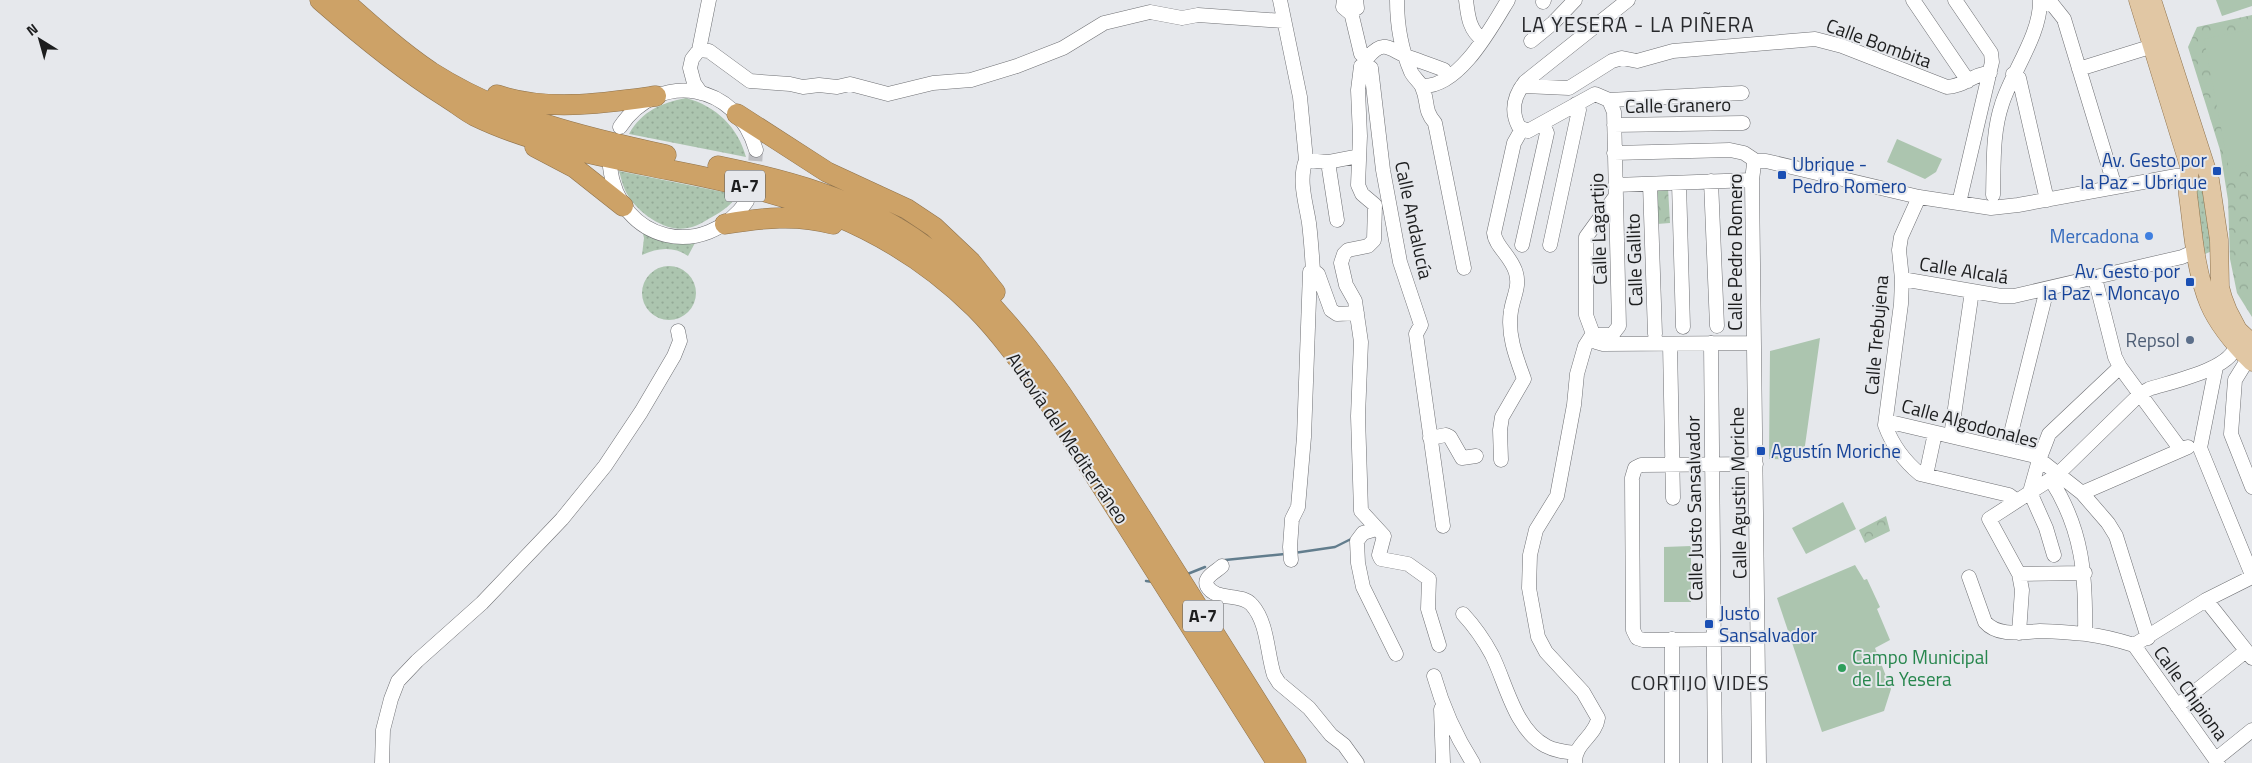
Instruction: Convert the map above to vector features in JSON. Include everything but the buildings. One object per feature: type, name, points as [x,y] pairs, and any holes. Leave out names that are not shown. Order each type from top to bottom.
[{"type":"highway","name":"Autovía del Mediterráneo","points":[[320,0],[411,75],[475,116],[544,141],[773,193],[839,216],[880,236],[905,251],[946,282],[976,309],[1022,364],[1049,403],[1103,473],[1296,763]]},
{"type":"highway","name":"Autovía del Mediterráneo","points":[[343,0],[431,72],[488,103],[541,124],[609,143],[794,184],[832,197],[872,214],[926,246],[988,300],[1030,351],[1063,396],[1103,473],[1277,763]]},
{"type":"highway","points":[[354,0],[431,61],[465,82],[516,102],[548,104],[656,96]]},
{"type":"highway","points":[[737,114],[827,172],[907,209],[934,227],[971,262],[1000,299],[1020,326],[1030,351]]},
{"type":"highway","points":[[475,116],[487,129],[540,149],[575,168],[623,206]]},
{"type":"highway","points":[[726,224],[750,220],[798,218],[833,224],[860,235],[902,258],[958,300],[976,309]]},
{"type":"main road","points":[[2138,0],[2191,176],[2187,187],[2195,251],[2209,304],[2216,318],[2247,352]]},
{"type":"main road","points":[[2152,0],[2210,180],[2219,247],[2220,287],[2228,312],[2247,352]]},
{"type":"main road","points":[[2191,176],[2202,173],[2210,180]]},
{"type":"main road","points":[[2195,251],[2201,258],[2209,259],[2216,254],[2219,247]]},
{"type":"street","points":[[701,93],[694,83],[690,68],[692,59],[699,50],[709,0]]},
{"type":"street","points":[[1280,0],[1300,96],[1306,160],[1302,169],[1303,183],[1312,245],[1313,271]]},
{"type":"street","points":[[1397,0],[1400,40],[1416,81],[1422,86],[1428,114],[1435,123],[1464,268]]},
{"type":"street","points":[[1466,0],[1471,27],[1476,35],[1483,40]]},
{"type":"street","points":[[1422,86],[1443,82],[1454,73],[1483,40],[1508,0]]},
{"type":"street","points":[[1531,41],[1553,24],[1575,0]]},
{"type":"street","points":[[1628,0],[1538,70],[1522,86],[1515,99],[1513,109],[1517,122],[1522,129],[1532,131],[1595,94],[1609,100],[1742,93]]},
{"type":"street","points":[[1913,0],[1968,81]]},
{"type":"street","points":[[1955,0],[1991,53],[1990,73],[1959,203]]},
{"type":"street","points":[[1993,196],[1996,135],[2001,105],[2038,19],[2040,1],[2052,4],[2064,19],[2115,187]]},
{"type":"street","points":[[1350,4],[1365,61],[1358,90],[1360,156],[1358,185],[1362,194],[1375,204],[1376,236],[1368,246],[1348,250],[1340,263],[1346,285],[1355,302],[1361,342],[1358,416],[1361,511],[1382,529],[1384,538],[1379,555],[1381,559],[1408,564],[1429,579],[1428,609],[1440,645]]},
{"type":"street","points":[[699,50],[708,51],[740,77],[750,81],[790,84],[803,87],[819,85],[837,87],[850,84],[888,94],[933,83],[971,80],[1008,69],[1063,48],[1104,23],[1150,12],[1182,18],[1198,15],[1284,21]]},
{"type":"street","name":"Calle Bombita","points":[[1522,86],[1569,88],[1612,61],[1622,58],[1637,61],[1673,51],[1814,39],[1854,51],[1947,87],[1955,87],[1981,74],[1990,73]]},
{"type":"street","points":[[2079,69],[2152,46]]},
{"type":"street","points":[[1365,61],[1378,48],[1385,47],[1392,48],[1406,56],[1444,70]]},
{"type":"street","name":"Calle Andalucía","points":[[1365,61],[1400,262],[1421,325],[1416,334],[1443,526]]},
{"type":"street","points":[[2013,74],[2019,78],[2047,200]]},
{"type":"street","points":[[620,127],[633,111],[656,96],[680,91],[701,93],[720,101],[737,114],[749,131],[756,150]]},
{"type":"street","name":"Calle Lagartijo","points":[[1592,335],[1612,335],[1619,326],[1614,112],[1609,100]]},
{"type":"street","points":[[1550,245],[1579,110],[1576,104]]},
{"type":"street","name":"Calle Granero","points":[[1614,125],[1743,122]]},
{"type":"street","points":[[1522,245],[1547,133],[1542,124]]},
{"type":"street","points":[[1501,460],[1500,430],[1502,417],[1524,379],[1512,338],[1511,311],[1518,286],[1516,274],[1508,254],[1496,242],[1494,233],[1514,143],[1522,129]]},
{"type":"street","points":[[1614,153],[1730,150],[1744,152],[1756,161],[1766,160],[1919,196],[1991,208],[2047,200],[2176,176],[2191,176]]},
{"type":"street","points":[[1306,160],[1328,162],[1360,156]]},
{"type":"street","name":"Calle Pedro Romero","points":[[1754,343],[1752,180],[1756,161]]},
{"type":"street","points":[[1328,162],[1333,184],[1336,220]]},
{"type":"street","points":[[610,167],[614,188],[630,215],[646,228],[676,237],[697,236],[726,224],[747,201]]},
{"type":"street","points":[[1752,180],[1650,184],[1615,191],[1586,237],[1586,315],[1592,335],[1596,342],[1600,344],[1754,343]]},
{"type":"street","points":[[1712,181],[1717,326]]},
{"type":"street","points":[[1679,183],[1683,327]]},
{"type":"street","name":"Calle Gallito","points":[[1650,184],[1655,334]]},
{"type":"street","name":"Calle Trebujena","points":[[1886,421],[1899,335],[1902,279],[1899,250],[1901,237],[1919,196]]},
{"type":"street","name":"Calle Alcalá","points":[[1902,279],[1972,292],[2014,296],[2044,291],[2182,257],[2195,251]]},
{"type":"street","points":[[1313,271],[1318,274],[1330,310],[1337,314],[1357,313]]},
{"type":"street","points":[[1291,560],[1292,519],[1298,507],[1304,437],[1308,275],[1313,271]]},
{"type":"street","points":[[2095,278],[2115,357],[2120,367],[2181,450]]},
{"type":"street","points":[[2007,449],[2044,291]]},
{"type":"street","points":[[1951,436],[1972,292]]},
{"type":"street","points":[[382,763],[380,756],[383,730],[398,681],[417,661],[482,603],[562,519],[605,466],[674,356],[680,341],[678,331]]},
{"type":"street","points":[[1463,614],[1484,639],[1493,657],[1509,701],[1526,726],[1546,746],[1575,758],[1578,748],[1596,725],[1598,718],[1583,692],[1546,652],[1538,637],[1529,588],[1530,555],[1536,530],[1556,496],[1574,405],[1577,374],[1585,346],[1592,335]]},
{"type":"street","name":"Calle Justo Sansalvador","points":[[1711,343],[1714,763]]},
{"type":"street","name":"Calle Agustin Moriche","points":[[1754,343],[1759,763]]},
{"type":"street","points":[[1670,344],[1673,498]]},
{"type":"street","points":[[2019,633],[2022,590],[2019,574],[1989,519],[2054,478],[2140,394],[2150,388],[2216,367],[2234,352],[2247,352],[2235,380],[2231,434],[2252,487]]},
{"type":"street","points":[[2054,555],[2046,528],[2030,492],[2039,460],[2049,434],[2120,367]]},
{"type":"street","points":[[1969,577],[1985,622],[1990,628],[2019,633],[2039,631],[2085,634],[2107,637],[2134,645],[2206,600],[2252,576],[2200,448],[2216,367]]},
{"type":"street","points":[[1886,421],[1891,439],[1910,466],[1920,474],[2009,495],[2017,501]]},
{"type":"street","name":"Calle Algodonales","points":[[1886,421],[2035,456],[2054,478],[2082,493],[2108,523],[2116,536],[2148,638]]},
{"type":"street","points":[[1926,476],[1935,433]]},
{"type":"street","points":[[1430,438],[1446,435],[1450,437],[1462,458],[1476,456]]},
{"type":"street","points":[[2082,493],[2200,442]]},
{"type":"street","points":[[1756,464],[1644,465],[1635,468],[1632,474],[1634,633],[1637,638],[1643,640],[1758,639]]},
{"type":"street","points":[[2054,478],[2076,534],[2085,573],[2085,634]]},
{"type":"street","points":[[1382,529],[1363,533],[1357,541],[1360,578],[1396,654]]},
{"type":"street","points":[[1222,566],[1208,577],[1206,582],[1208,587],[1218,594],[1242,598],[1253,606],[1261,621],[1274,676],[1309,708],[1331,736],[1344,745],[1357,763]]},
{"type":"street","points":[[2019,574],[2085,573]]},
{"type":"street","points":[[2177,706],[2249,655],[2206,600]]},
{"type":"street","points":[[1672,639],[1672,763]]},
{"type":"street","name":"Calle Chipiona","points":[[2134,645],[2217,761]]},
{"type":"street","points":[[1434,676],[1441,702],[1456,736],[1473,763]]},
{"type":"street","points":[[1441,702],[1443,763]]},
{"type":"street","points":[[2217,761],[2252,730]]},
{"type":"green space","points":[[2216,0],[2252,0],[2252,6],[2222,16]]},
{"type":"green space","points":[[2252,15],[2252,317],[2237,293],[2230,259],[2228,200],[2220,150],[2188,47],[2197,27]]},
{"type":"green space","points":[[2252,29],[2252,165],[2229,169],[2204,39]]},
{"type":"green space","points":[[686,98],[707,106],[724,119],[737,136],[746,157],[629,134],[640,119],[653,109],[668,102]]},
{"type":"green space","points":[[1897,139],[1942,159],[1936,172],[1925,179],[1887,162]]},
{"type":"green space","points":[[619,171],[738,195],[723,210],[706,220],[697,225],[678,229],[669,227],[651,218],[635,205],[625,190]]},
{"type":"green space","points":[[2195,179],[2202,179],[2212,251],[2205,254],[2202,252]]},
{"type":"green space","points":[[1668,188],[1670,223],[1657,224],[1655,191]]},
{"type":"green space","points":[[642,230],[696,241],[688,256],[671,249],[642,255],[644,238]]},
{"type":"green space","points":[[664,266],[674,266],[684,270],[692,278],[696,293],[692,308],[684,316],[674,320],[664,320],[654,316],[646,308],[642,298],[642,288],[646,278],[654,270]]},
{"type":"green space","points":[[1820,338],[1803,460],[1769,459],[1770,351]]},
{"type":"green space","points":[[1843,502],[1856,529],[1806,554],[1792,528]]},
{"type":"green space","points":[[1886,516],[1890,531],[1865,543],[1859,530]]},
{"type":"green space","points":[[1691,546],[1691,602],[1664,602],[1664,547]]},
{"type":"green space","name":"Campo Municipal de La Yesera","points":[[1855,565],[1864,580],[1867,579],[1880,607],[1877,609],[1890,640],[1875,648],[1891,689],[1884,711],[1822,732],[1777,598]]},
{"type":"waterway","points":[[1294,553],[1335,547],[1353,538]]},
{"type":"waterway","points":[[1225,560],[1285,554]]},
{"type":"waterway","points":[[1185,575],[1205,567]]},
{"type":"waterway","points":[[1146,581],[1153,582]]},
{"type":"tunnel","points":[[754,182],[756,150]]},
{"type":"place","name":"Av. Gesto por la Paz - Ubrique","points":[[2217,171]]},
{"type":"place","name":"Ubrique - Pedro Romero","points":[[1782,175]]},
{"type":"place","name":"Mercadona","points":[[2149,236]]},
{"type":"place","name":"Av. Gesto por la Paz - Moncayo","points":[[2190,282]]},
{"type":"place","name":"Repsol","points":[[2190,340]]},
{"type":"place","name":"Agustín Moriche","points":[[1761,451]]},
{"type":"place","name":"Justo Sansalvador","points":[[1709,624]]},
{"type":"place","name":"Campo Municipal de La Yesera","points":[[1842,668]]},
{"type":"district","name":"LA YESERA - LA PIÑERA","points":[[1638,25]]},
{"type":"district","name":"CORTIJO VIDES","points":[[1700,683]]}]
